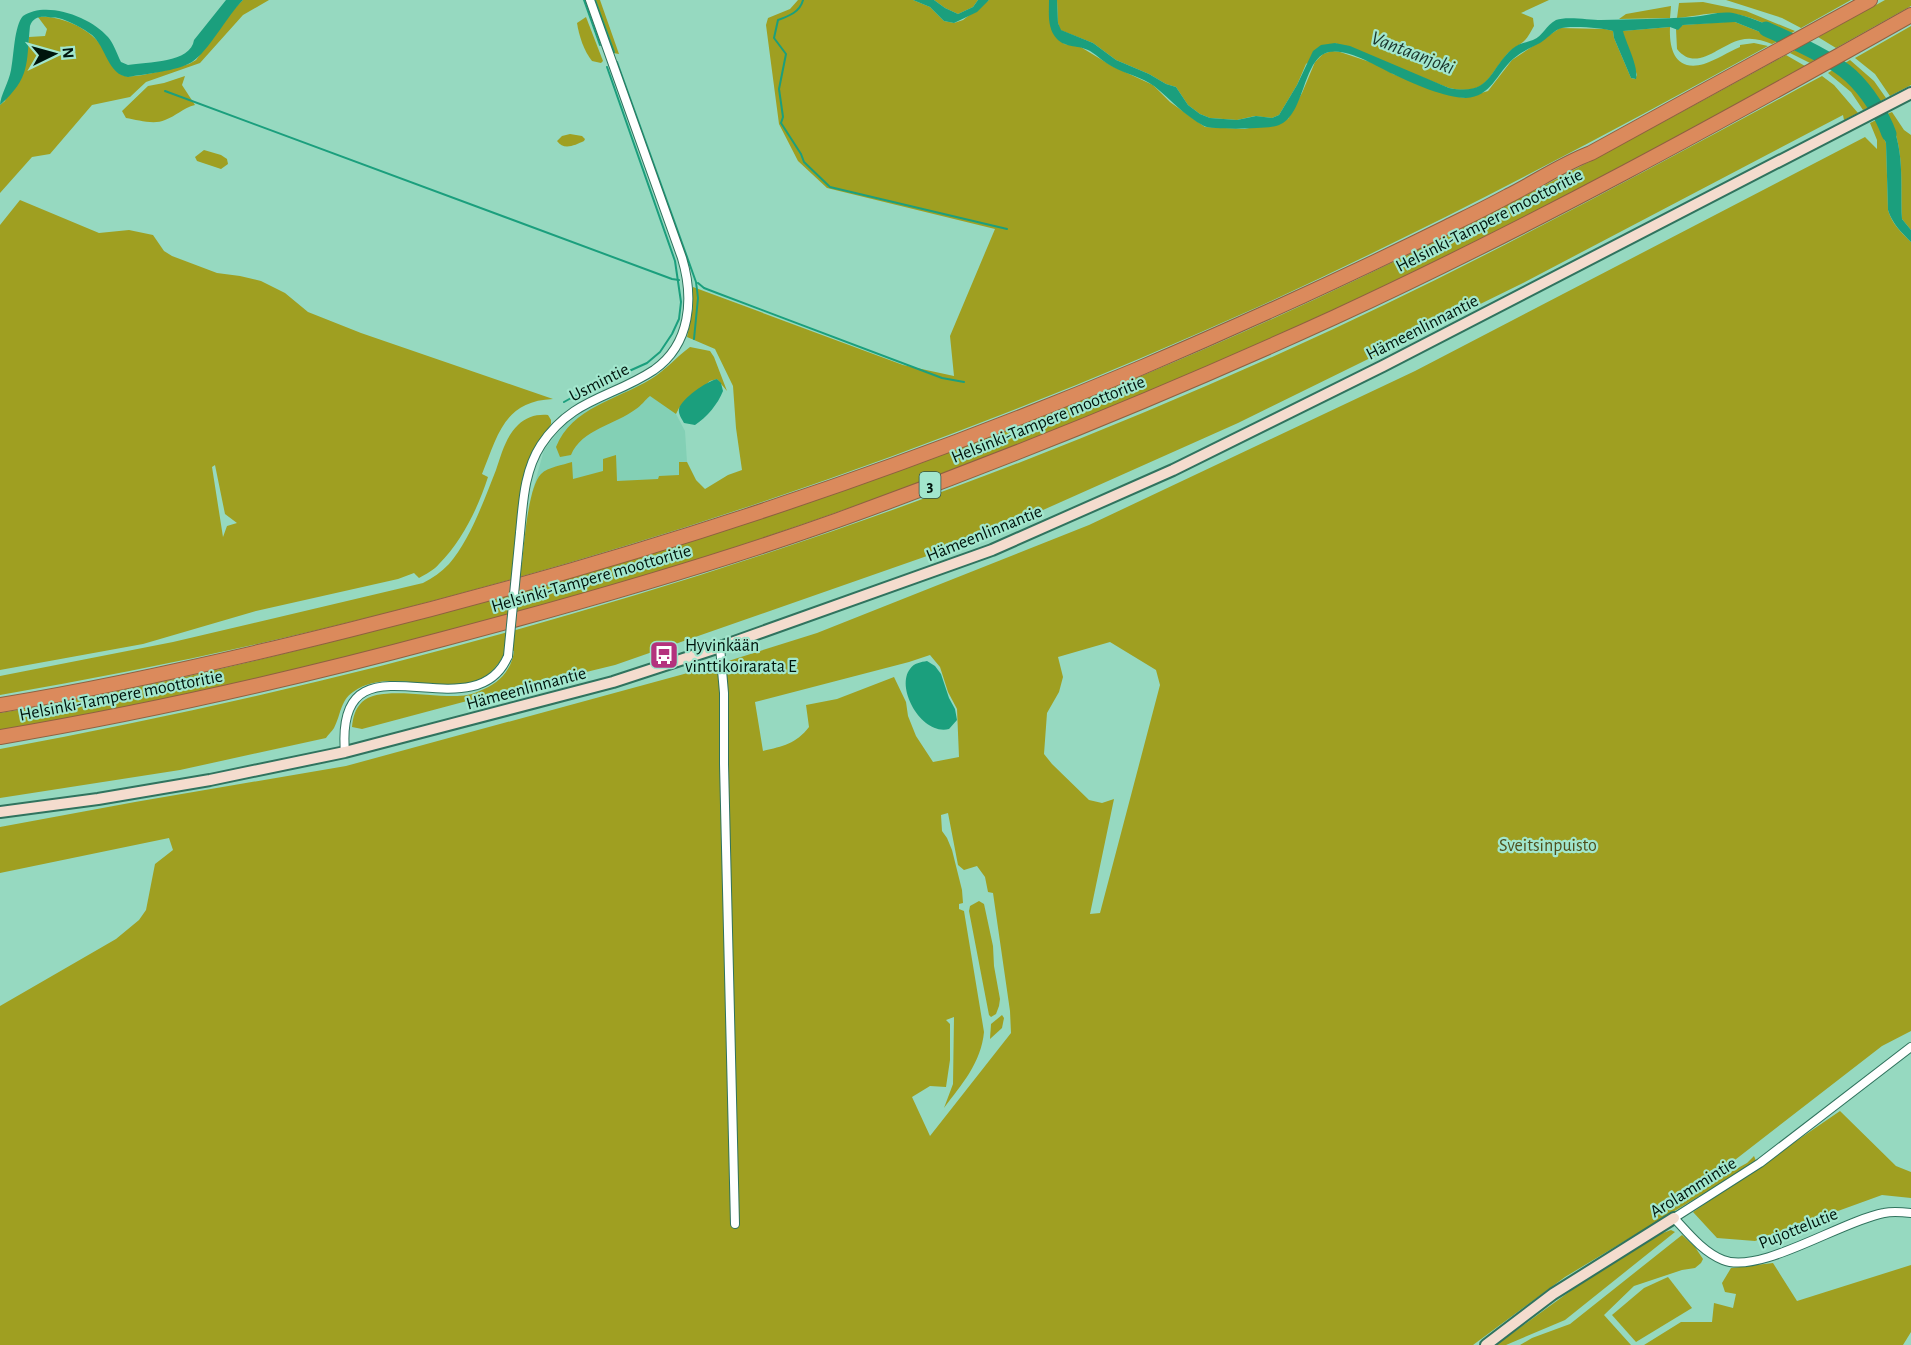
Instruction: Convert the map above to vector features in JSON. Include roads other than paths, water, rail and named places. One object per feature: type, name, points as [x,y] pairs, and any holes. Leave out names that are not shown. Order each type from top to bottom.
[{"type":"highway","name":"Helsinki-Tampere moottoritie","points":[[0,705],[190,668],[437,609],[586,567],[736,520],[983,431],[1154,362],[1366,266],[1508,196],[1870,0]]},
{"type":"highway","name":"Helsinki-Tampere moottoritie","points":[[0,737],[206,697],[360,662],[552,610],[835,521],[983,466],[1157,396],[1338,315],[1520,226],[1911,15]]},
{"type":"main road","name":"Hämeenlinnantie","points":[[0,812],[199,782],[345,752],[613,682],[720,647],[992,550],[1173,470],[1393,361],[1910,94]]},
{"type":"main road","name":"Arolammintie","points":[[1486,1345],[1553,1294],[1674,1218]]},
{"type":"street","name":"Usmintie","points":[[345,752],[344,733],[348,711],[352,702],[359,696],[386,686],[406,685],[450,690],[473,687],[490,680],[505,664],[508,656],[527,481],[531,465],[541,445],[561,422],[578,408],[638,379],[664,361],[682,334],[689,312],[689,286],[682,258],[591,0]]},
{"type":"street","points":[[720,647],[724,693],[735,1224]]},
{"type":"street","name":"Arolammintie","points":[[1674,1218],[1760,1163],[1911,1047]]},
{"type":"street","name":"Pujottelutie","points":[[1674,1218],[1690,1235],[1716,1256],[1734,1263],[1773,1256],[1828,1232],[1876,1215],[1911,1213]]},
{"type":"waterway","points":[[584,0],[600,45]]},
{"type":"waterway","points":[[595,0],[614,52]]},
{"type":"waterway","points":[[803,0],[797,11],[778,20],[774,38],[786,54],[779,89],[783,117],[781,123],[804,162],[830,187],[1007,229]]},
{"type":"waterway","name":"Vantaanjoki","points":[[1766,29],[1822,56],[1843,69],[1873,103],[1889,134]]},
{"type":"waterway","points":[[617,62],[696,282],[698,298],[694,339]]},
{"type":"waterway","points":[[564,402],[647,363],[660,352],[679,319],[681,302],[675,261],[607,67]]},
{"type":"waterway","points":[[165,91],[679,280]]},
{"type":"waterway","points":[[698,283],[704,288],[942,378],[964,382]]},
{"type":"place","name":"Hyvinkään vinttikoirarata E","points":[[664,655]]},
{"type":"park label","name":"Sveitsinpuisto","points":[[1548,845]]}]
